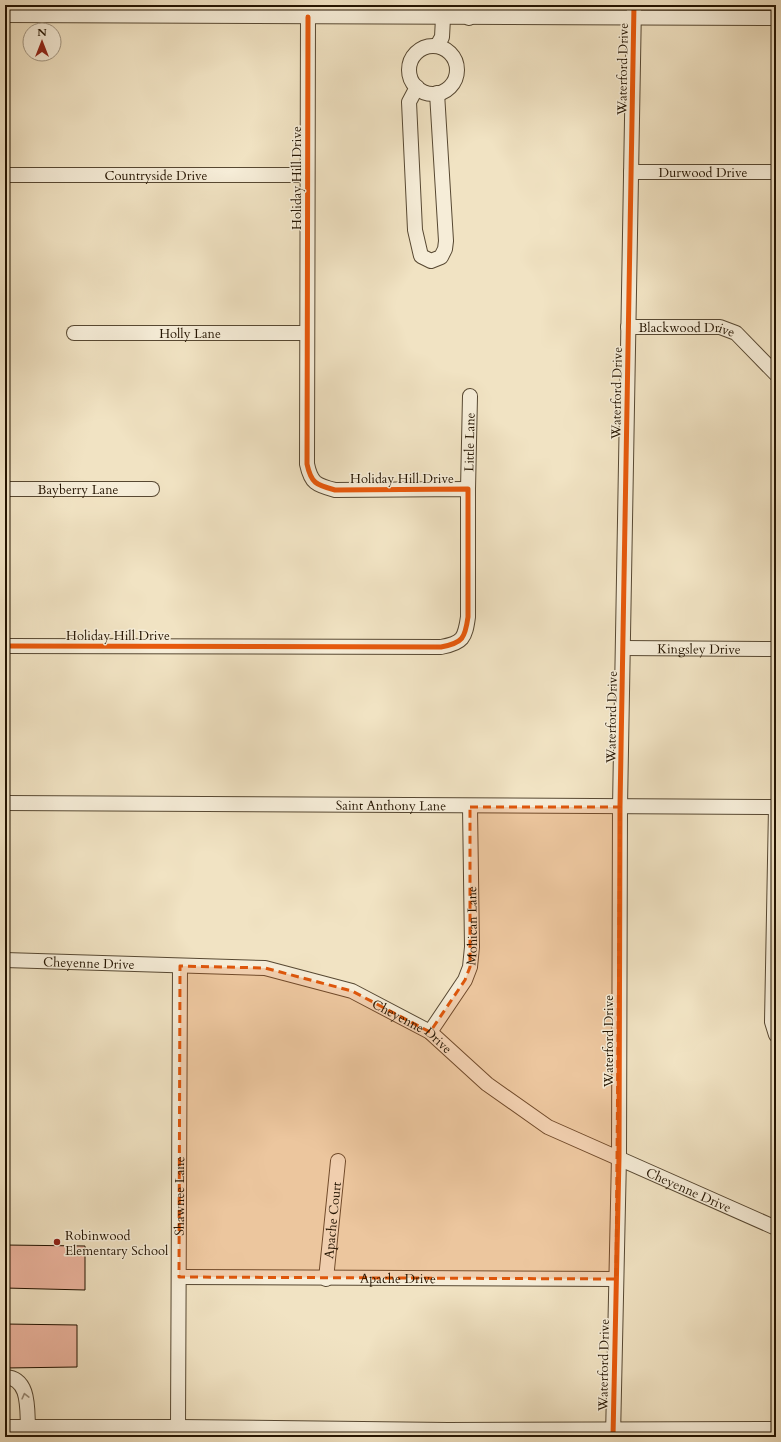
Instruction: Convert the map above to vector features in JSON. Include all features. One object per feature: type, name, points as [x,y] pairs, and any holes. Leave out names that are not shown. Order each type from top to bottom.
[{"type":"street","points":[[5,15],[308,17],[340,11],[443,18],[469,11],[633,12],[776,18]]},
{"type":"street","name":"Waterford Drive","points":[[613,1433],[619,1157],[620,808],[633,12]]},
{"type":"street","name":"Holiday Hill Drive","points":[[5,646],[442,647],[455,644],[465,635],[468,617],[468,489],[335,490],[319,486],[309,477],[307,464],[306,333],[308,17]]},
{"type":"street","points":[[437,46],[442,37],[443,18]]},
{"type":"street","points":[[437,46],[451,54],[457,68],[453,83],[448,88],[436,93],[426,93],[417,87],[410,76],[409,68],[415,54],[422,49],[437,46]]},
{"type":"street","points":[[417,87],[409,102],[415,230],[421,256],[431,261],[441,257],[445,250],[446,241],[436,93]]},
{"type":"street","name":"Durwood Drive","points":[[631,172],[776,172]]},
{"type":"street","name":"Countryside Drive","points":[[5,175],[307,176]]},
{"type":"street","name":"Blackwood Drive","points":[[628,327],[720,327],[736,333],[776,374]]},
{"type":"street","name":"Holly Lane","points":[[74,333],[306,333]]},
{"type":"street","name":"Little Lane","points":[[468,489],[470,396]]},
{"type":"street","name":"Bayberry Lane","points":[[5,489],[152,489]]},
{"type":"street","name":"Kingsley Drive","points":[[623,648],[776,649]]},
{"type":"street","name":"Saint Anthony Lane","points":[[5,803],[776,808]]},
{"type":"street","name":"Mohican Lane","points":[[430,1032],[465,980],[470,967],[472,947],[470,806]]},
{"type":"street","points":[[776,808],[772,1022],[776,1035]]},
{"type":"street","name":"Cheyenne Drive","points":[[5,960],[265,968],[352,991],[430,1032],[487,1084],[548,1127],[619,1157],[776,1228]]},
{"type":"street","name":"Shawnee Lane","points":[[178,1427],[180,966]]},
{"type":"street","name":"Apache Court","points":[[326,1279],[338,1161]]},
{"type":"street","name":"Apache Drive","points":[[179,1277],[326,1279],[616,1279]]},
{"type":"street","points":[[5,1377],[11,1377],[22,1386],[27,1397],[28,1427]]},
{"type":"street","points":[[5,1427],[178,1427],[448,1434],[776,1430],[776,1437]]},
{"type":"highlighted area","points":[[470,807],[620,807],[616,1279],[179,1277],[180,966],[265,968],[352,991],[430,1032],[465,980],[470,967]]},
{"type":"building","points":[[5,1245],[85,1246],[85,1290],[5,1288]]},
{"type":"building","points":[[5,1324],[77,1325],[77,1367],[5,1368]]},
{"type":"cycle path","points":[[613,1437],[619,1157],[620,807],[634,5]]},
{"type":"cycle path","points":[[5,646],[441,647],[454,644],[464,635],[468,617],[468,489],[335,490],[319,485],[315,482],[310,475],[307,464],[308,17]]},
{"type":"place","name":"Robinwood Elementary School","points":[[57,1242]]}]
